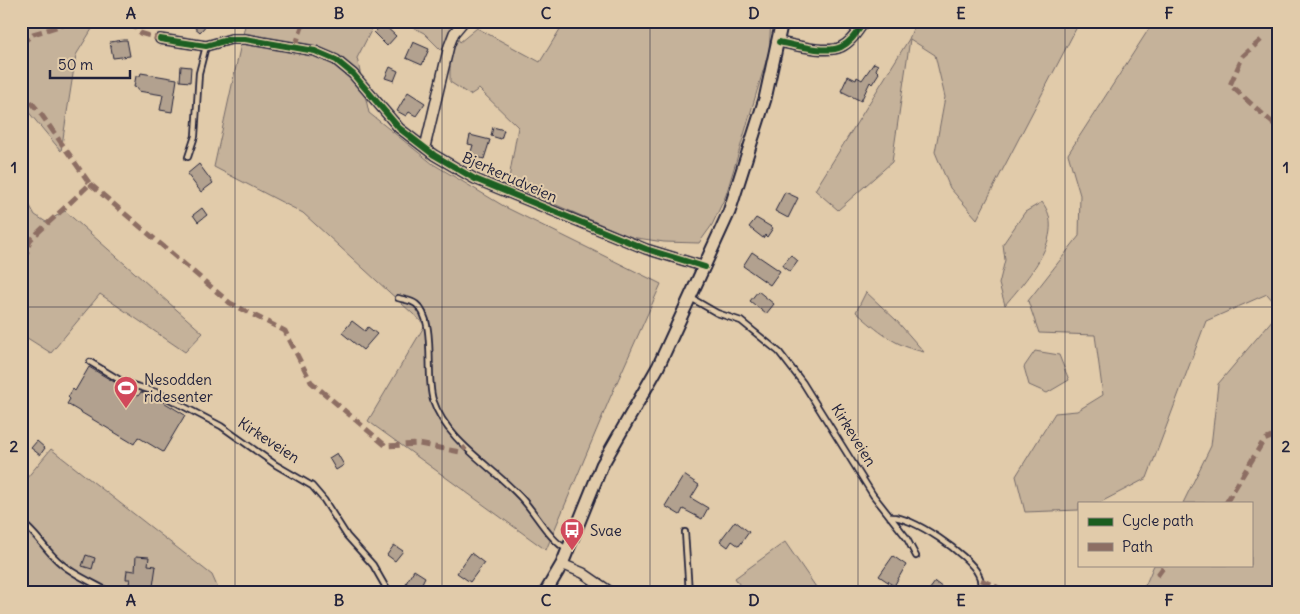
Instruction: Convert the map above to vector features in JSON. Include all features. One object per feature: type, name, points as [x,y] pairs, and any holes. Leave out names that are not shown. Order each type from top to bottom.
[{"type":"main road","points":[[545,593],[562,564],[602,464],[658,368],[706,267],[742,175],[768,91],[782,21]]},
{"type":"street","points":[[425,147],[449,46],[454,33],[464,21]]},
{"type":"street","points":[[779,42],[831,50],[841,47],[852,39],[865,21]]},
{"type":"street","name":"Bjerkerudveien","points":[[160,39],[206,46],[245,39],[315,51],[336,60],[354,74],[399,128],[434,155],[475,179],[646,249],[706,267]]},
{"type":"street","points":[[562,564],[583,573],[612,593]]},
{"type":"lane","points":[[188,157],[195,136],[199,73],[206,46]]},
{"type":"lane","points":[[398,298],[416,304],[426,317],[431,392],[446,426],[459,441],[519,495],[554,539],[562,547],[568,549]]},
{"type":"lane","name":"Kirkeveien","points":[[691,298],[717,313],[740,321],[779,352],[803,383],[873,495],[916,556]]},
{"type":"lane","name":"Kirkeveien","points":[[90,362],[123,382],[156,392],[221,426],[276,465],[312,486],[324,500],[347,536],[373,565],[389,593]]},
{"type":"lane","points":[[890,517],[902,518],[925,530],[965,558],[979,575],[981,584],[979,593]]},
{"type":"lane","points":[[21,522],[40,539],[53,557],[64,566],[111,593]]},
{"type":"lane","points":[[685,532],[689,593]]},
{"type":"shaded area","points":[[21,21],[97,21],[76,55],[61,151],[21,103]]},
{"type":"shaded area","points":[[246,21],[376,21],[357,58],[369,113],[433,164],[507,208],[661,284],[610,398],[546,550],[368,421],[425,325],[303,213],[214,167]]},
{"type":"shaded area","points":[[401,21],[446,21],[460,42],[477,28],[540,62],[565,21],[771,21],[769,51],[726,195],[712,225],[699,243],[664,242],[630,237],[508,184],[518,127],[479,89],[470,95],[450,82],[450,59],[424,33]]},
{"type":"shaded area","points":[[916,21],[1080,21],[977,219],[950,188],[935,152],[945,97],[935,55],[910,39],[892,162],[838,210],[815,190],[909,39]]},
{"type":"shaded area","points":[[1154,21],[1279,21],[1279,308],[1267,294],[1206,321],[1147,478],[1101,502],[1078,502],[1078,510],[1025,512],[1016,476],[1055,413],[1077,411],[1103,395],[1095,335],[1039,333],[1028,301],[1079,236],[1080,195],[1068,154]]},
{"type":"shaded area","points":[[21,190],[35,215],[46,222],[65,211],[203,333],[185,352],[100,294],[51,353],[21,334]]},
{"type":"shaded area","points":[[1042,202],[1049,215],[1050,228],[1047,242],[1033,270],[1005,305],[999,284],[1005,260],[1003,244],[1025,212]]},
{"type":"shaded area","points":[[866,292],[896,320],[924,352],[895,342],[879,332],[856,312]]},
{"type":"shaded area","points":[[1279,312],[1279,593],[1137,593],[1146,584],[1154,566],[1252,566],[1252,502],[1183,502],[1211,446],[1218,384]]},
{"type":"shaded area","points":[[1035,351],[1059,355],[1069,380],[1047,393],[1029,385],[1024,367]]},
{"type":"shaded area","points":[[51,449],[212,575],[220,593],[21,593],[21,485]]},
{"type":"shaded area","points":[[785,542],[820,593],[745,593],[735,578]]},
{"type":"building","points":[[187,21],[210,21],[200,32]]},
{"type":"building","points":[[383,24],[396,36],[387,46],[374,33]]},
{"type":"building","points":[[127,40],[130,56],[113,58],[110,42]]},
{"type":"building","points":[[413,42],[429,49],[422,65],[406,58]]},
{"type":"building","points":[[874,63],[878,65],[876,70],[879,73],[872,84],[870,82],[861,101],[841,91],[848,76],[856,80],[857,77],[862,80]]},
{"type":"building","points":[[181,66],[191,67],[190,82],[180,81]]},
{"type":"building","points":[[390,67],[398,71],[394,81],[385,78]]},
{"type":"building","points":[[141,73],[177,79],[172,112],[160,110],[163,95],[138,91],[138,88],[134,87],[136,76],[140,76]]},
{"type":"building","points":[[408,92],[425,103],[416,116],[409,112],[406,116],[397,111]]},
{"type":"building","points":[[493,127],[504,130],[501,139],[491,136]]},
{"type":"building","points":[[470,135],[490,140],[484,159],[470,155],[473,145],[468,144]]},
{"type":"building","points":[[199,164],[213,183],[201,192],[187,174]]},
{"type":"building","points":[[785,192],[798,198],[788,218],[775,211]]},
{"type":"building","points":[[202,208],[207,215],[198,222],[193,215]]},
{"type":"building","points":[[756,218],[773,228],[767,237],[765,235],[763,238],[749,227]]},
{"type":"building","points":[[752,252],[780,271],[770,285],[743,266]]},
{"type":"building","points":[[791,255],[798,261],[790,272],[782,266]]},
{"type":"building","points":[[758,291],[774,304],[766,314],[750,301]]},
{"type":"building","points":[[352,321],[365,331],[368,327],[377,334],[363,350],[342,333]]},
{"type":"building","name":"Nesodden ridesenter","points":[[89,367],[138,396],[141,392],[152,395],[185,415],[163,452],[138,437],[134,444],[67,404],[70,399],[68,397],[73,389],[75,391]]},
{"type":"building","points":[[37,441],[45,448],[40,455],[31,448]]},
{"type":"building","points":[[337,453],[344,465],[336,470],[329,458]]},
{"type":"building","points":[[684,475],[699,485],[691,498],[708,508],[702,519],[683,509],[680,515],[665,506]]},
{"type":"building","points":[[735,521],[749,532],[739,546],[732,541],[728,547],[720,541]]},
{"type":"building","points":[[394,545],[403,551],[395,561],[387,555]]},
{"type":"building","points":[[471,553],[484,563],[470,582],[457,573]]},
{"type":"building","points":[[86,555],[95,558],[92,569],[82,566]]},
{"type":"building","points":[[136,556],[149,557],[148,565],[156,566],[152,593],[127,593],[130,579],[126,579],[127,570],[135,571]]},
{"type":"building","points":[[893,556],[906,565],[894,586],[879,576]]},
{"type":"building","points":[[414,570],[425,577],[422,583],[439,593],[421,593],[406,583]]},
{"type":"building","points":[[935,582],[950,593],[927,593]]},
{"type":"marked path","points":[[21,44],[33,34],[76,21]]},
{"type":"marked path","points":[[130,21],[140,33],[160,39]]},
{"type":"marked path","points":[[295,47],[304,21]]},
{"type":"marked path","points":[[1261,40],[1243,56],[1230,85],[1275,125],[1279,133]]},
{"type":"marked path","points":[[21,90],[41,114],[90,184],[30,240],[21,274]]},
{"type":"marked path","points":[[90,184],[230,303],[285,331],[311,382],[386,446],[419,444],[460,452],[466,447]]},
{"type":"marked path","points":[[1279,329],[1279,334]]},
{"type":"marked path","points":[[1227,502],[1264,440],[1279,434]]},
{"type":"marked path","points":[[1157,576],[1164,566]]},
{"type":"marked path","points":[[981,580],[1010,593]]},
{"type":"cycle path","points":[[779,42],[810,48],[835,49],[848,42],[865,21]]},
{"type":"cycle path","points":[[160,39],[206,46],[231,39],[245,39],[315,51],[336,60],[353,74],[399,128],[434,155],[475,179],[646,249],[705,267]]},
{"type":"place","name":"Nesodden ridesenter","points":[[126,409]]},
{"type":"place","name":"Svae","points":[[572,551]]}]
